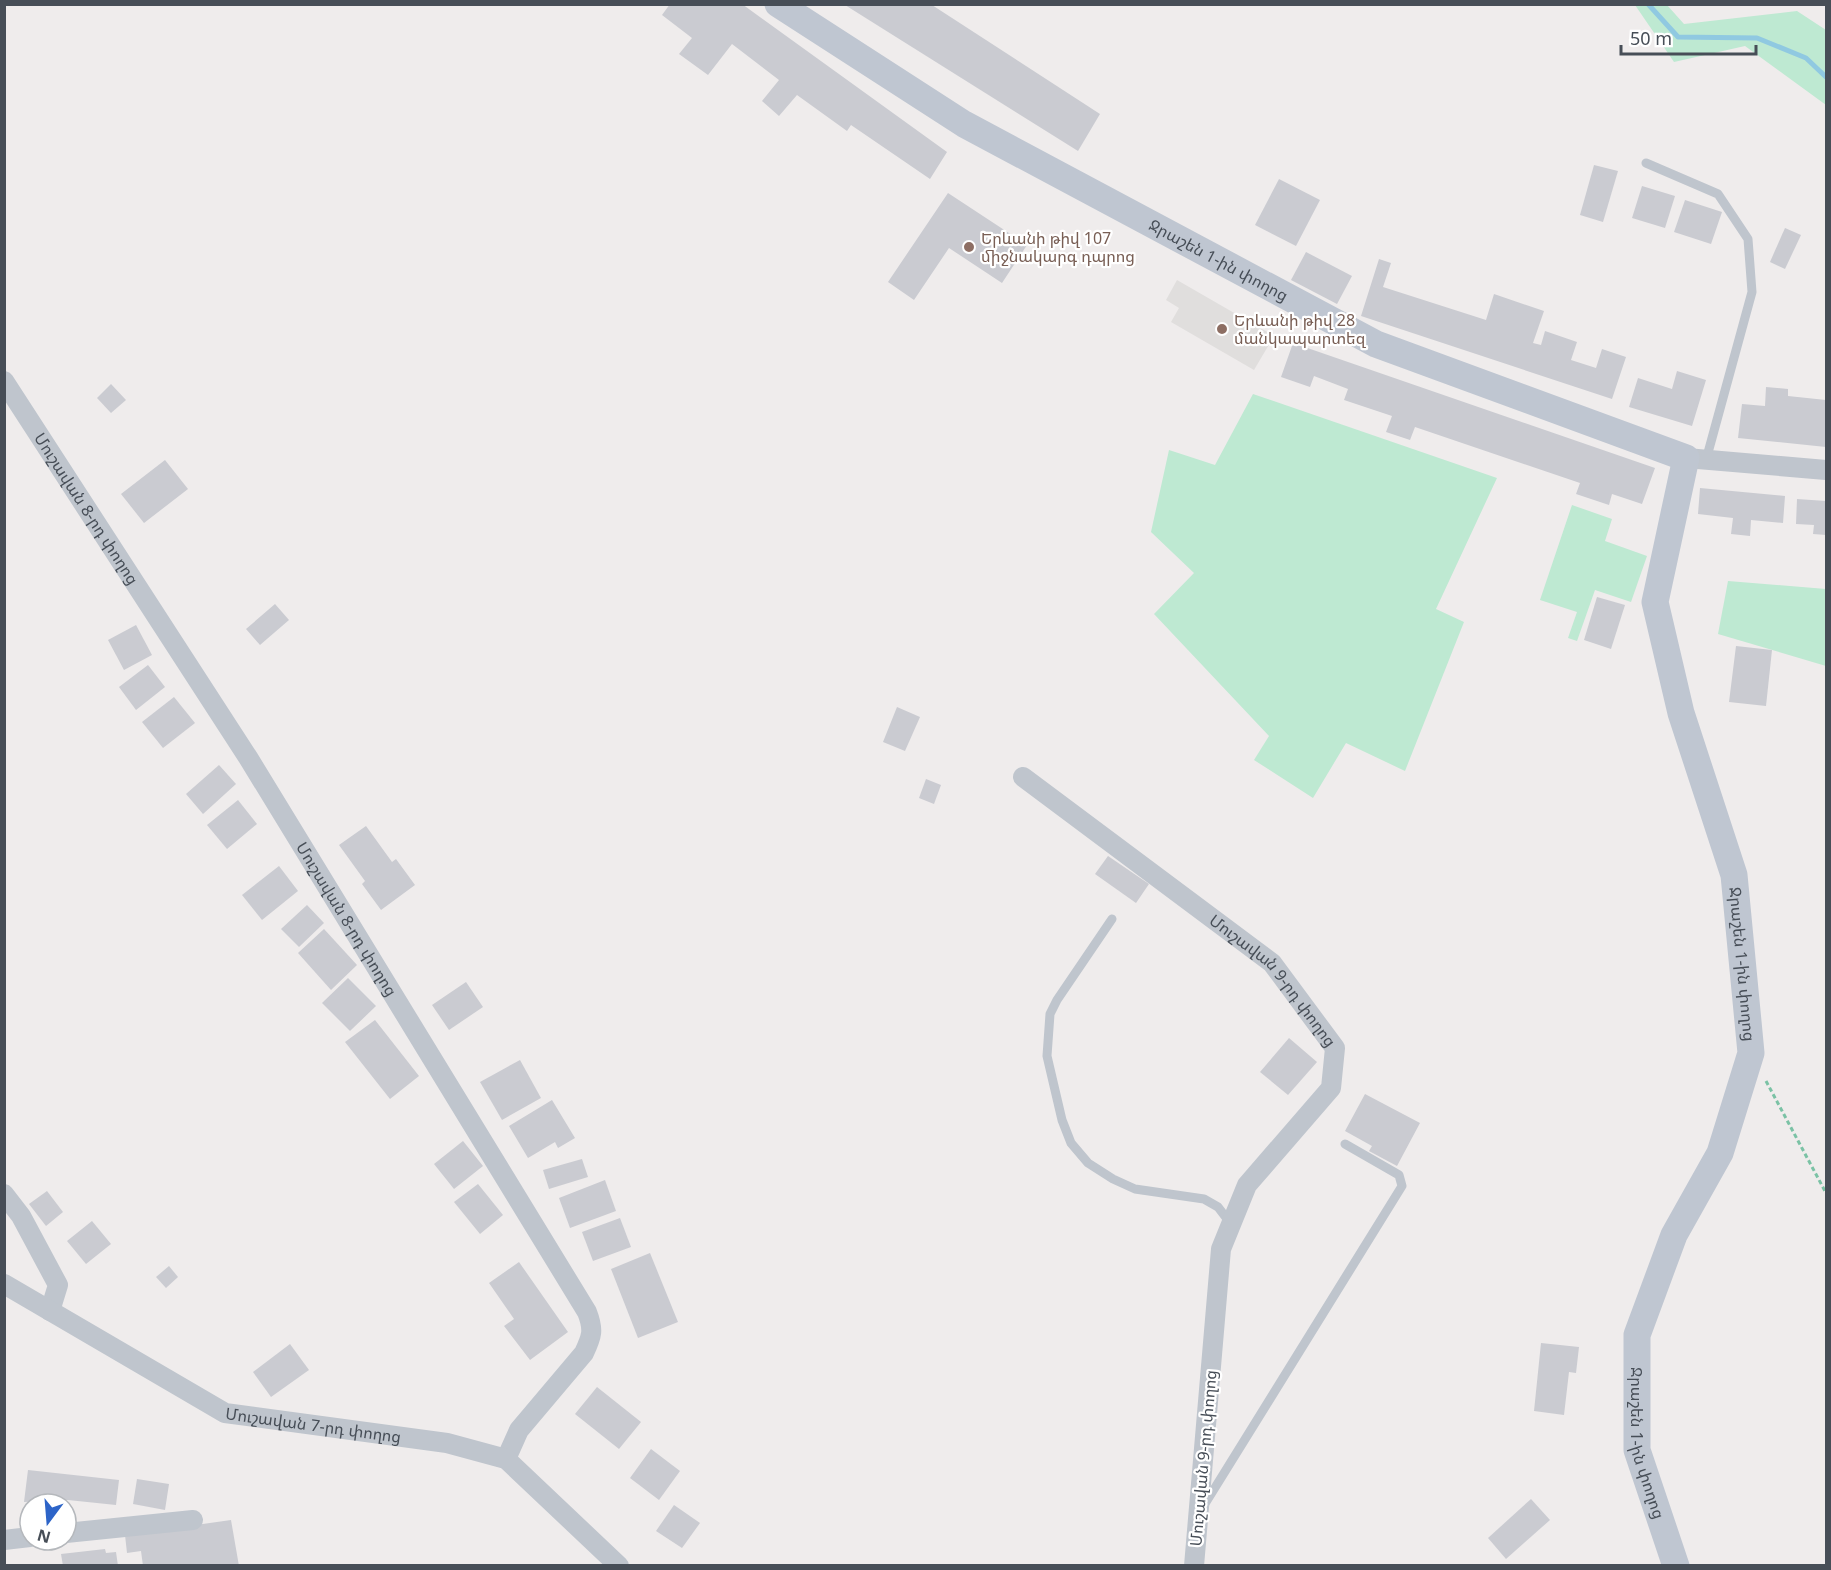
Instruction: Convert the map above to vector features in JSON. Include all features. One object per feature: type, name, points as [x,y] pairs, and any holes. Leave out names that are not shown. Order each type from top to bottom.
[{"type":"street","name":"Ջրաշեն 1-ին փողոց","points":[[778,4],[964,124],[1376,344],[1696,459],[1827,470]]},
{"type":"street","name":"Մուշավան 8-րդ փողոց","points":[[4,381],[249,759],[587,1312],[592,1326],[591,1338],[584,1353],[519,1430],[506,1459]]},
{"type":"street","name":"Ջրաշեն 1-ին փողոց","points":[[1676,1566],[1638,1450],[1637,1335],[1674,1235],[1720,1153],[1751,1053],[1734,875],[1681,713],[1655,602],[1696,459]]},
{"type":"street","name":"Մուշավան 9-րդ փողոց","points":[[1023,777],[1272,963],[1335,1048],[1331,1088],[1247,1185],[1221,1249],[1194,1566]]},
{"type":"street","points":[[4,1194],[21,1216],[58,1285],[50,1311]]},
{"type":"street","name":"Մուշավան 7-րդ փողոց","points":[[4,1284],[225,1413],[447,1443],[506,1459],[619,1566]]},
{"type":"street","points":[[78,1532],[193,1520]]},
{"type":"lane","points":[[1646,163],[1718,194],[1748,239],[1752,292],[1696,459]]},
{"type":"lane","points":[[1112,919],[1057,999],[1050,1014],[1047,1056],[1065,1128],[1071,1143],[1088,1163],[1113,1179],[1135,1189],[1204,1199],[1218,1207],[1231,1224]]},
{"type":"lane","points":[[1199,1514],[1402,1186],[1399,1175],[1345,1144]]},
{"type":"path","points":[[1751,1053],[1827,1193]]},
{"type":"shaded area","name":"Երևանի թիվ 28 մանկապարտեզ","points":[[1177,280],[1274,336],[1254,370],[1171,322],[1179,308],[1166,300]]},
{"type":"green space","points":[[1635,5],[1667,5],[1684,24],[1797,11],[1826,30],[1826,105],[1745,46],[1674,62]]},
{"type":"green space","points":[[1253,394],[1497,478],[1436,609],[1464,622],[1405,771],[1346,743],[1313,798],[1254,760],[1269,736],[1154,614],[1194,573],[1151,532],[1169,450],[1215,465]]},
{"type":"green space","points":[[1572,505],[1612,519],[1605,541],[1647,556],[1631,602],[1595,590],[1577,641],[1568,638],[1577,612],[1540,600]]},
{"type":"green space","points":[[1728,581],[1826,589],[1826,666],[1718,634]]},
{"type":"building","points":[[670,4],[742,4],[947,152],[930,179],[851,125],[847,131],[797,95],[779,116],[762,101],[779,80],[732,44],[708,75],[679,54],[692,38],[662,15]]},
{"type":"building","points":[[845,5],[932,5],[1100,114],[1078,151]]},
{"type":"building","points":[[1594,165],[1618,171],[1603,222],[1580,215]]},
{"type":"building","points":[[1279,179],[1320,200],[1296,246],[1255,225]]},
{"type":"building","points":[[1642,186],[1675,196],[1665,228],[1632,218]]},
{"type":"building","name":"Երևանի թիվ 107 միջնակարգ դպրոց","points":[[948,193],[1027,245],[1002,283],[949,248],[914,300],[888,282]]},
{"type":"building","points":[[1685,200],[1722,212],[1711,244],[1674,232]]},
{"type":"building","points":[[1785,228],[1801,235],[1785,269],[1770,262]]},
{"type":"building","points":[[1306,252],[1352,276],[1337,304],[1291,280]]},
{"type":"building","points":[[1379,259],[1391,263],[1383,287],[1486,320],[1494,294],[1544,311],[1533,343],[1541,345],[1545,331],[1577,342],[1571,360],[1596,368],[1602,349],[1626,357],[1612,399],[1361,316]]},
{"type":"building","points":[[1293,343],[1655,468],[1642,504],[1612,494],[1609,505],[1576,494],[1580,483],[1415,427],[1410,440],[1386,432],[1392,416],[1344,400],[1348,389],[1314,376],[1310,387],[1281,377]]},
{"type":"building","points":[[1677,371],[1706,380],[1692,426],[1629,407],[1638,378],[1672,389]]},
{"type":"building","points":[[111,384],[126,400],[111,413],[97,398]]},
{"type":"building","points":[[1766,387],[1788,389],[1788,396],[1826,400],[1826,447],[1738,438],[1742,404],[1765,406]]},
{"type":"building","points":[[165,460],[188,489],[144,523],[121,494]]},
{"type":"building","points":[[1700,488],[1785,496],[1783,523],[1751,520],[1750,536],[1731,534],[1733,518],[1698,514]]},
{"type":"building","points":[[1797,499],[1826,501],[1826,535],[1813,534],[1814,525],[1796,524]]},
{"type":"building","points":[[1597,597],[1625,605],[1611,649],[1584,640]]},
{"type":"building","points":[[275,604],[289,620],[260,645],[246,629]]},
{"type":"building","points":[[136,625],[152,655],[124,670],[108,640]]},
{"type":"building","points":[[1736,646],[1772,650],[1766,706],[1729,702]]},
{"type":"building","points":[[148,665],[165,687],[136,710],[119,687]]},
{"type":"building","points":[[174,697],[195,723],[163,748],[142,722]]},
{"type":"building","points":[[897,707],[920,717],[905,751],[883,742]]},
{"type":"building","points":[[219,765],[236,784],[203,814],[186,794]]},
{"type":"building","points":[[926,779],[941,785],[934,804],[919,798]]},
{"type":"building","points":[[238,800],[257,824],[227,849],[207,825]]},
{"type":"building","points":[[366,826],[392,862],[396,859],[415,885],[381,910],[362,884],[365,881],[339,845]]},
{"type":"building","points":[[1108,856],[1149,884],[1136,903],[1095,874]]},
{"type":"building","points":[[279,866],[298,891],[262,920],[242,895]]},
{"type":"building","points":[[307,905],[324,923],[299,947],[281,929]]},
{"type":"building","points":[[324,929],[357,965],[331,990],[298,953]]},
{"type":"building","points":[[348,978],[376,1006],[350,1031],[322,1003]]},
{"type":"building","points":[[466,982],[483,1007],[449,1030],[432,1005]]},
{"type":"building","points":[[375,1020],[419,1076],[390,1099],[345,1042]]},
{"type":"building","points":[[1289,1038],[1317,1062],[1288,1095],[1260,1072]]},
{"type":"building","points":[[520,1060],[541,1098],[502,1120],[480,1082]]},
{"type":"building","points":[[1365,1094],[1420,1123],[1397,1166],[1369,1151],[1372,1146],[1345,1131]]},
{"type":"building","points":[[552,1100],[575,1138],[558,1148],[555,1142],[528,1158],[509,1126]]},
{"type":"building","points":[[463,1141],[483,1166],[454,1189],[434,1164]]},
{"type":"building","points":[[582,1159],[588,1177],[549,1189],[543,1170]]},
{"type":"building","points":[[605,1180],[616,1211],[570,1228],[559,1198]]},
{"type":"building","points":[[478,1184],[503,1215],[480,1234],[454,1202]]},
{"type":"building","points":[[47,1191],[63,1212],[46,1226],[29,1204]]},
{"type":"building","points":[[620,1218],[631,1247],[593,1261],[582,1232]]},
{"type":"building","points":[[92,1221],[111,1244],[86,1264],[67,1241]]},
{"type":"building","points":[[650,1253],[678,1322],[638,1338],[611,1269]]},
{"type":"building","points":[[519,1262],[568,1332],[530,1360],[504,1326],[514,1319],[489,1283]]},
{"type":"building","points":[[169,1266],[178,1277],[166,1288],[156,1277]]},
{"type":"building","points":[[1541,1343],[1579,1347],[1576,1373],[1569,1372],[1564,1415],[1534,1411]]},
{"type":"building","points":[[290,1344],[309,1370],[271,1397],[253,1372]]},
{"type":"building","points":[[597,1387],[641,1422],[619,1449],[575,1414]]},
{"type":"building","points":[[651,1449],[680,1471],[659,1500],[630,1478]]},
{"type":"building","points":[[28,1470],[119,1480],[116,1505],[78,1501],[78,1492],[25,1492]]},
{"type":"building","points":[[137,1479],[169,1484],[165,1510],[133,1504]]},
{"type":"building","points":[[1531,1499],[1550,1520],[1506,1559],[1488,1538]]},
{"type":"building","points":[[674,1505],[700,1523],[682,1548],[656,1531]]},
{"type":"building","points":[[231,1520],[239,1566],[143,1566],[141,1551],[127,1553],[125,1535]]},
{"type":"building","points":[[105,1549],[106,1553],[116,1552],[118,1566],[63,1566],[61,1554]]},
{"type":"waterway","points":[[1648,4],[1678,37],[1757,38],[1806,58],[1826,77]]},
{"type":"place","name":"Երևանի թիվ 107 միջնակարգ դպրոց","points":[[969,247]]},
{"type":"place","name":"Երևանի թիվ 28 մանկապարտեզ","points":[[1222,329]]}]
